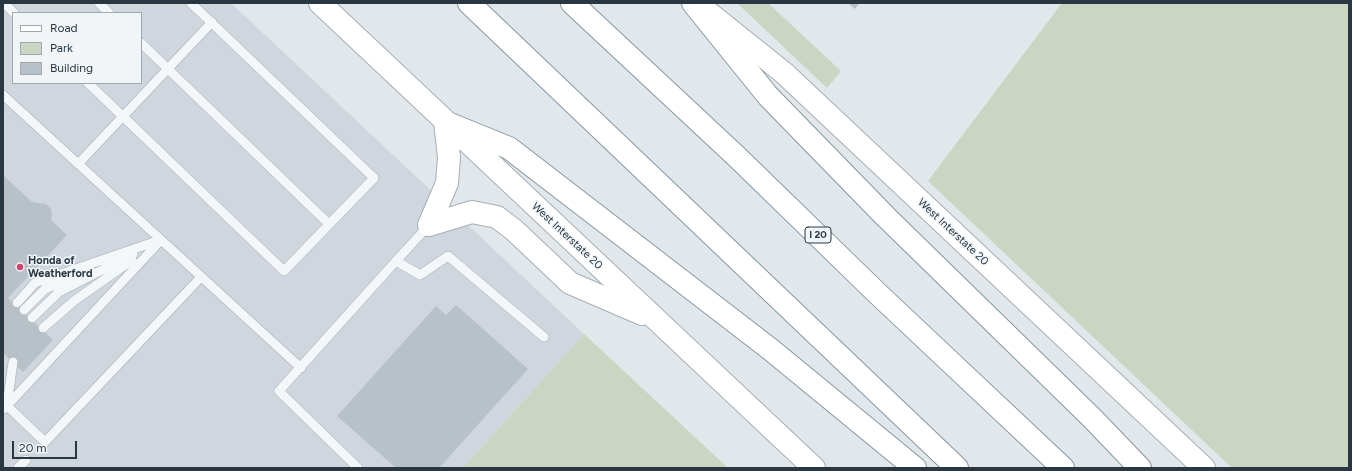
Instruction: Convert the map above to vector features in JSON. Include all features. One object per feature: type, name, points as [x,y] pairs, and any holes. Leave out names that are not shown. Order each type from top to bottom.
[{"type":"main road","name":"West Interstate 20","points":[[320,3],[814,468]]},
{"type":"main road","points":[[470,3],[957,468]]},
{"type":"main road","name":"I 20","points":[[572,3],[736,156],[878,294],[1063,468]]},
{"type":"main road","points":[[693,3],[768,96],[886,216],[1093,419],[1140,468]]},
{"type":"main road","name":"West Interstate 20","points":[[696,3],[784,73],[1204,468]]},
{"type":"main road","points":[[429,226],[447,182],[449,157],[445,122],[509,148],[770,349],[915,468]]},
{"type":"main road","points":[[429,226],[472,212],[497,218],[514,230],[570,283],[657,320]]},
{"type":"lane","points":[[4,3],[13,12]]},
{"type":"lane","points":[[99,3],[108,12]]},
{"type":"lane","points":[[89,84],[284,271],[374,178],[191,3]]},
{"type":"lane","points":[[78,164],[212,22]]},
{"type":"lane","points":[[142,44],[329,224]]},
{"type":"lane","points":[[3,95],[300,368]]},
{"type":"lane","points":[[358,468],[279,391],[429,226]]},
{"type":"lane","points":[[16,303],[35,283],[161,240]]},
{"type":"lane","points":[[24,310],[45,289],[161,240]]},
{"type":"lane","points":[[32,318],[59,292],[161,240]]},
{"type":"lane","points":[[42,328],[74,301],[161,240]]},
{"type":"lane","points":[[4,403],[161,240]]},
{"type":"lane","points":[[396,261],[420,275],[448,256],[544,337]]},
{"type":"lane","points":[[4,403],[45,442],[201,277]]},
{"type":"lane","points":[[4,403],[13,362]]},
{"type":"lane","points":[[18,468],[26,460]]},
{"type":"shaded area","points":[[3,3],[231,3],[584,334],[463,468],[3,468]]},
{"type":"green space","points":[[737,3],[768,3],[841,71],[827,88]]},
{"type":"green space","points":[[1062,3],[1349,3],[1349,468],[1232,468],[928,181]]},
{"type":"green space","points":[[584,334],[728,468],[463,468]]},
{"type":"building","points":[[848,3],[859,3],[855,9]]},
{"type":"building","name":"Honda of Weatherford","points":[[3,175],[32,202],[46,204],[51,209],[51,220],[67,235],[8,298],[53,340],[23,372],[3,353]]},
{"type":"building","points":[[456,305],[528,369],[439,468],[396,468],[337,416],[436,306],[446,315]]},
{"type":"place","name":"Honda of Weatherford","points":[[20,267]]}]
